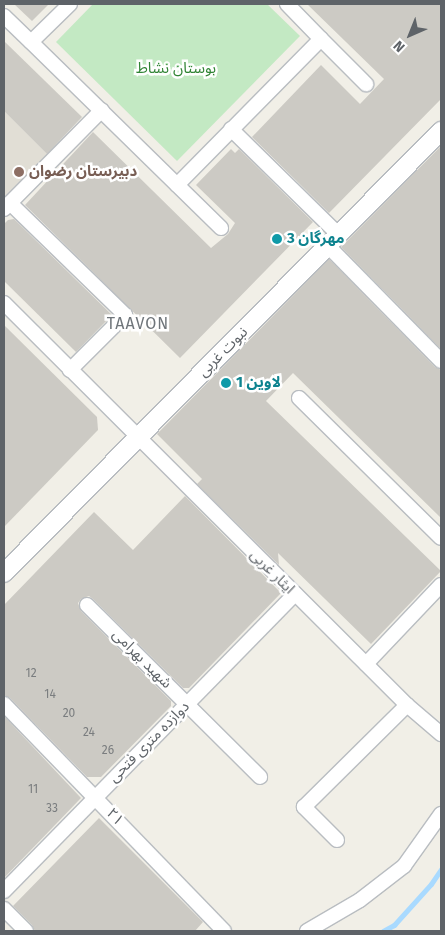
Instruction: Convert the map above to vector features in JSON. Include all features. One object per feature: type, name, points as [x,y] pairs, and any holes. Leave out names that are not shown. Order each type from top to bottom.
[{"type":"street","points":[[31,42],[70,4]]},
{"type":"street","points":[[287,4],[366,84]]},
{"type":"street","points":[[4,16],[222,228]]},
{"type":"street","points":[[177,185],[321,39]]},
{"type":"street","points":[[70,370],[125,315],[7,206],[102,110]]},
{"type":"street","points":[[232,128],[441,361]]},
{"type":"street","name":"نبوت غربی","points":[[4,573],[441,131]]},
{"type":"street","name":"ایثار غربی","points":[[4,304],[407,705],[441,734]]},
{"type":"street","points":[[298,398],[441,538]]},
{"type":"street","points":[[366,664],[441,585]]},
{"type":"street","name":"دوازده متری فتحی","points":[[4,891],[295,594]]},
{"type":"street","name":"شهید بهرامی","points":[[87,605],[260,777]]},
{"type":"street","name":"۲۱","points":[[4,704],[224,931]]},
{"type":"street","points":[[337,840],[304,807],[407,705]]},
{"type":"street","points":[[307,931],[360,900],[404,866],[441,814]]},
{"type":"street","points":[[4,909],[26,931]]},
{"type":"shaded area","name":"دبیرستان رضوان","points":[[4,111],[50,157],[4,204]]},
{"type":"green space","name":"بوستان نشاط","points":[[93,4],[267,4],[300,36],[177,161],[56,42]]},
{"type":"building","points":[[14,4],[49,4],[32,21]]},
{"type":"building","points":[[307,4],[441,4],[441,99],[329,213],[252,137],[321,65],[360,104],[384,79]]},
{"type":"building","points":[[4,41],[82,117],[47,154],[4,111]]},
{"type":"building","points":[[93,132],[211,248],[228,234],[235,223],[196,185],[231,149],[235,153],[239,149],[313,222],[180,358],[25,205]]},
{"type":"building","points":[[441,146],[441,349],[341,247]]},
{"type":"building","points":[[14,219],[112,315],[76,352],[4,281],[4,224],[8,220]]},
{"type":"building","points":[[329,259],[435,367],[441,370],[441,518],[293,373],[266,401],[441,571],[371,644],[278,553],[279,565],[197,484],[202,479],[157,434]]},
{"type":"building","points":[[4,325],[97,417],[98,430],[4,527]]},
{"type":"building","points":[[185,496],[281,593],[189,688],[183,688],[93,599],[89,596],[81,599],[78,603],[81,611],[171,701],[171,706],[101,777],[87,777],[10,698],[4,695],[4,605],[94,512],[133,550]]},
{"type":"building","points":[[4,716],[81,798],[4,878]]},
{"type":"building","points":[[99,818],[203,922],[195,931],[35,931],[32,925],[13,906]]},
{"type":"waterway","points":[[383,931],[394,925],[431,884],[441,869]]},
{"type":"place","name":"دبیرستان رضوان","points":[[19,172]]},
{"type":"place","name":"مهرگان 3","points":[[277,239]]},
{"type":"place","name":"لاوین 1","points":[[226,383]]},
{"type":"district","name":"TAAVON","points":[[138,324]]}]
